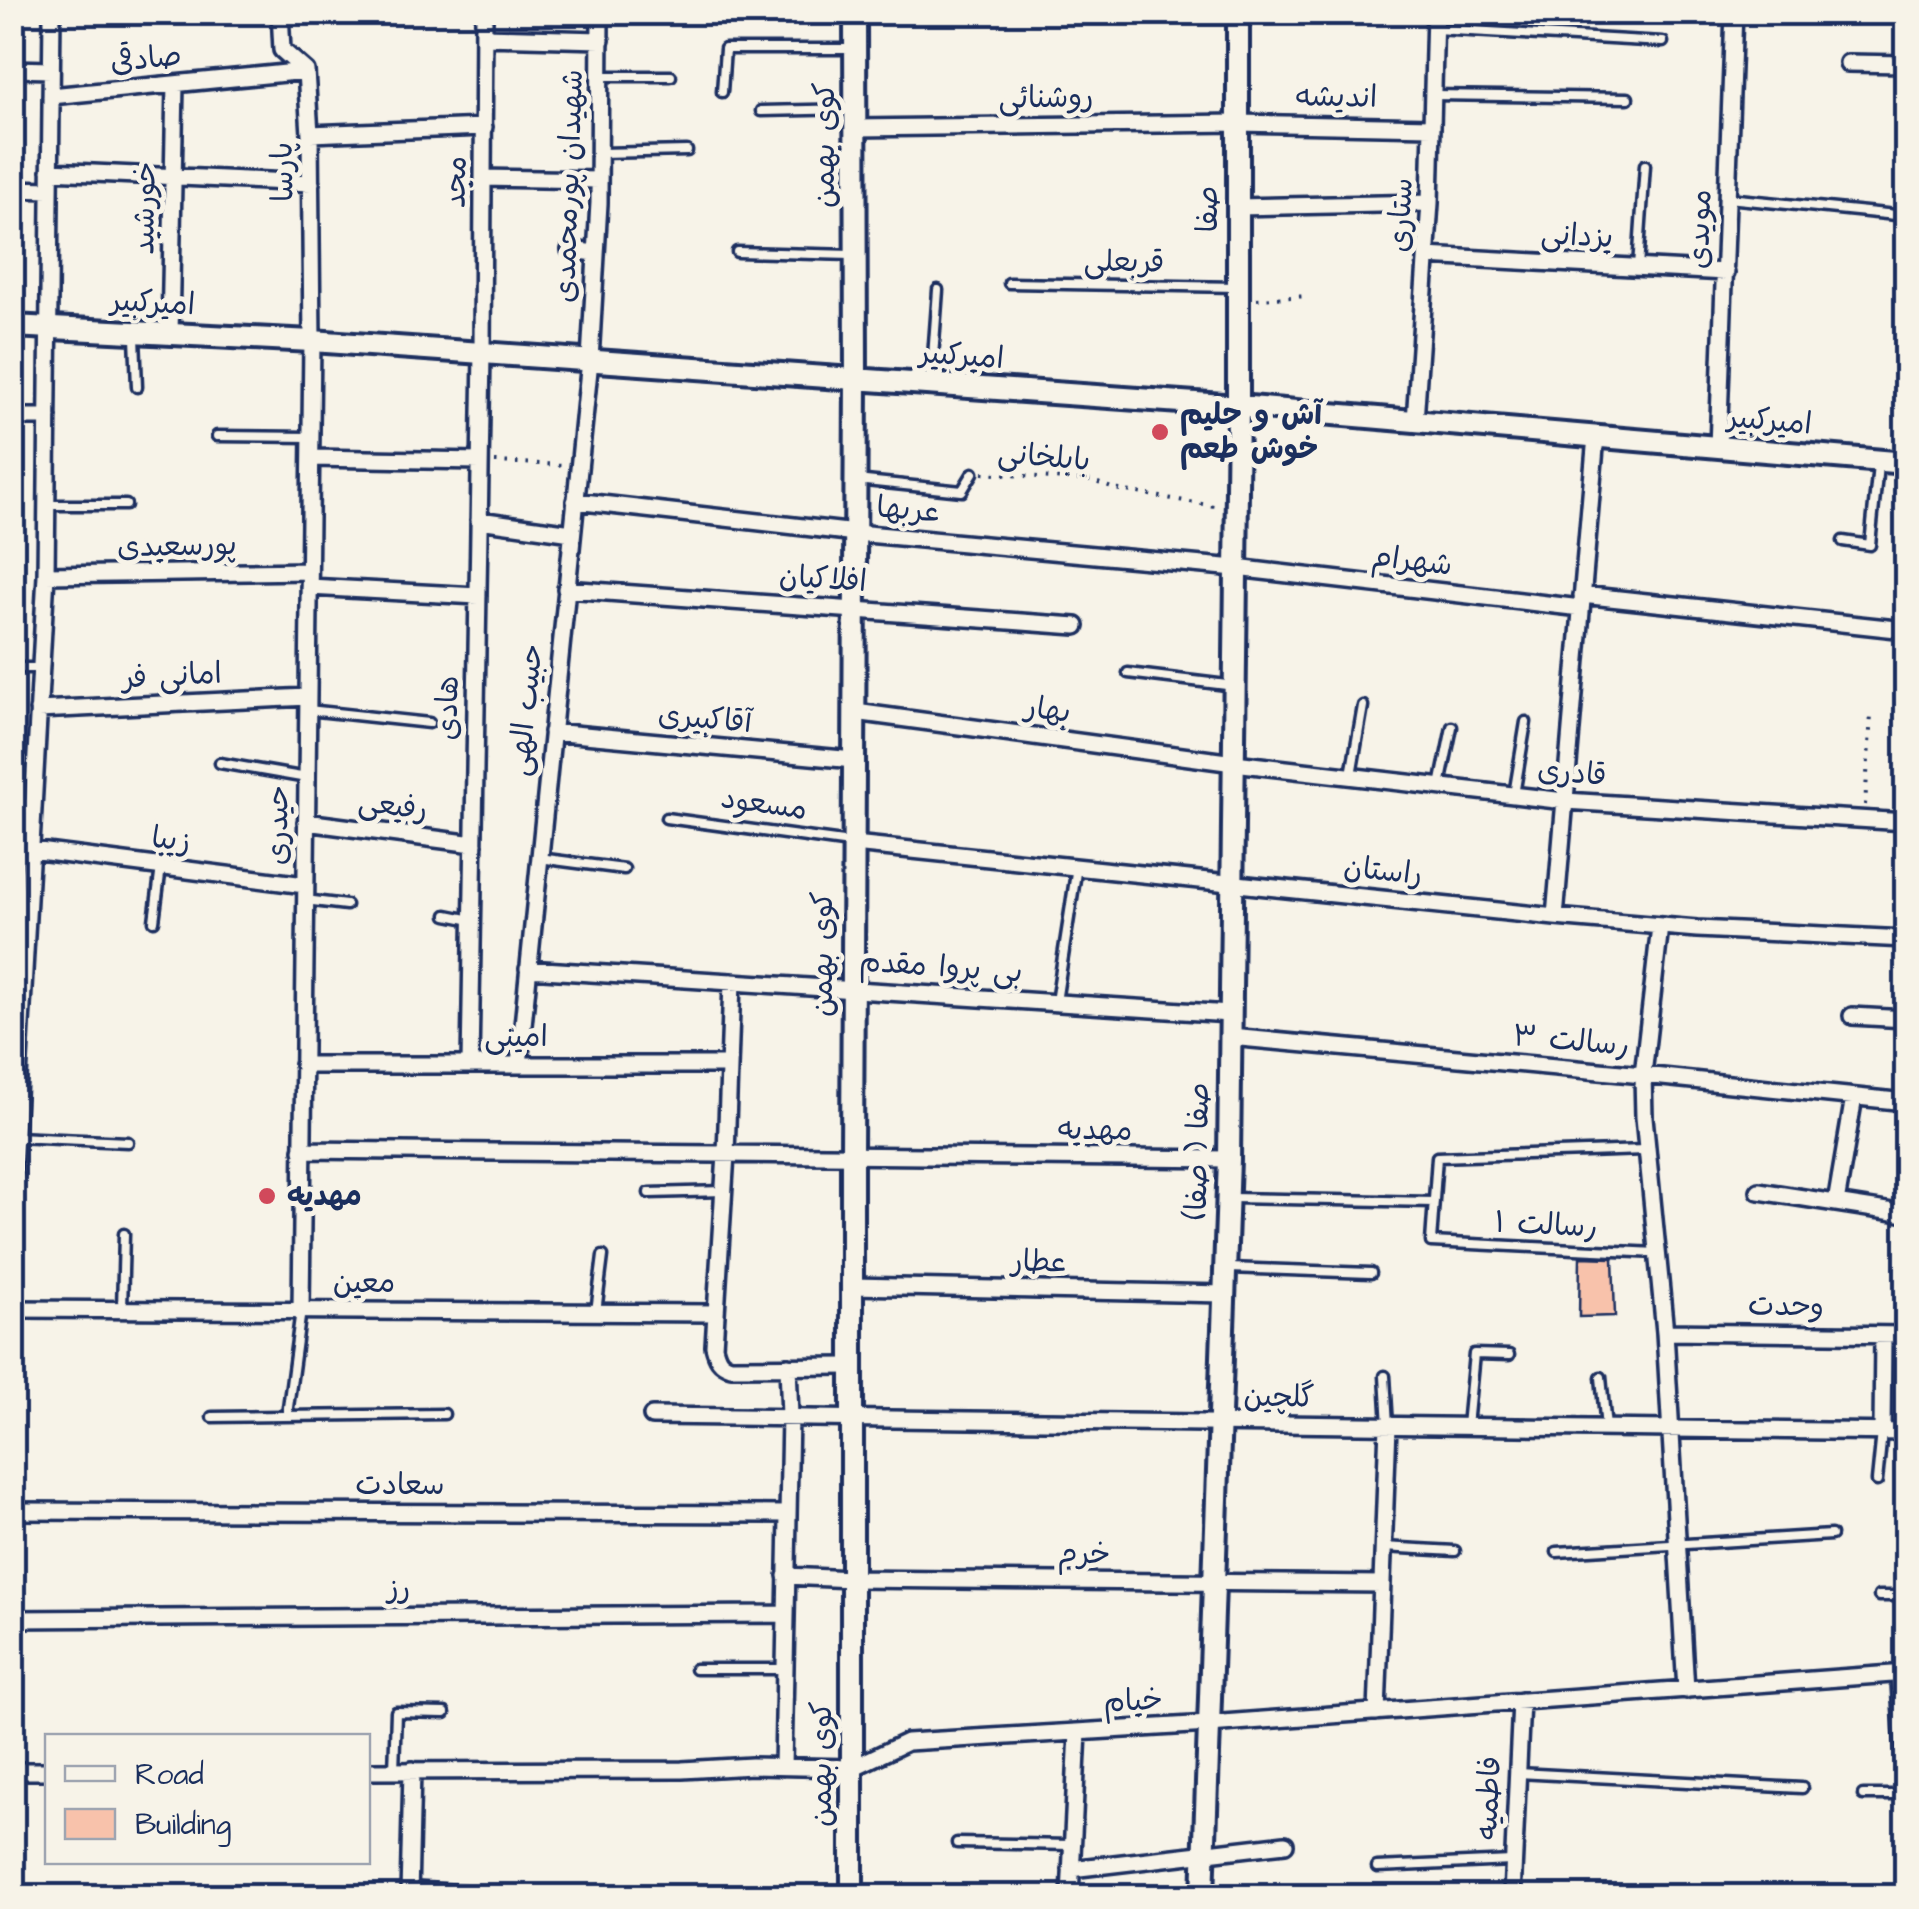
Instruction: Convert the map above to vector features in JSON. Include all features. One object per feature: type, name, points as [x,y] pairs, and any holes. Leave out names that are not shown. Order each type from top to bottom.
[{"type":"street","points":[[12,1187],[20,924],[31,850],[46,575],[52,12]]},
{"type":"street","name":"پارسا","points":[[280,12],[282,50],[306,71],[312,341]]},
{"type":"street","name":"مجد","points":[[482,353],[484,12]]},
{"type":"street","name":"شهیدان پورمحمدی","points":[[590,360],[600,153],[600,12]]},
{"type":"street","name":"کوی بهمن","points":[[852,1896],[855,12]]},
{"type":"street","name":"صفا","points":[[1238,12],[1238,406]]},
{"type":"street","name":"مویدی","points":[[1718,447],[1734,12]]},
{"type":"street","name":"ستاری","points":[[1415,421],[1430,203],[1435,21]]},
{"type":"street","points":[[484,37],[600,40]]},
{"type":"street","points":[[1848,63],[1906,64]]},
{"type":"street","points":[[12,69],[51,70]]},
{"type":"street","name":"صادقی","points":[[51,96],[306,71]]},
{"type":"street","name":"خورشید","points":[[170,334],[176,84]]},
{"type":"street","name":"روشنائی","points":[[855,118],[1238,122]]},
{"type":"street","name":"اندیشه","points":[[1238,122],[1432,126]]},
{"type":"street","points":[[310,134],[484,127]]},
{"type":"street","points":[[50,171],[311,183]]},
{"type":"street","points":[[484,178],[599,180]]},
{"type":"street","points":[[12,189],[50,190]]},
{"type":"street","points":[[1238,207],[1430,203]]},
{"type":"street","points":[[570,250],[596,252]]},
{"type":"street","name":"یزدانی","points":[[1426,256],[1726,272]]},
{"type":"street","name":"امیرکبیر","points":[[12,326],[312,341],[1238,406],[1906,463]]},
{"type":"street","name":"حیدری","points":[[300,1310],[312,341]]},
{"type":"street","name":"هادی","points":[[470,1065],[482,353]]},
{"type":"street","name":"حبیب الهی","points":[[520,1065],[590,360]]},
{"type":"street","name":"صفا ( صفا)","points":[[1203,1896],[1229,1159],[1238,406]]},
{"type":"street","points":[[12,417],[48,417]]},
{"type":"street","points":[[1555,917],[1596,436]]},
{"type":"street","points":[[311,458],[480,462]]},
{"type":"street","name":"عربها","points":[[575,501],[856,533],[1236,568]]},
{"type":"street","points":[[479,520],[572,532]]},
{"type":"street","name":"شهرام","points":[[1236,568],[1906,630]]},
{"type":"street","name":"پورسعیدی","points":[[46,575],[309,579],[478,596]]},
{"type":"street","name":"افلاکیان","points":[[566,590],[1076,626]]},
{"type":"street","name":"امانی فر","points":[[38,710],[308,704]]},
{"type":"street","name":"بهار","points":[[854,712],[1234,762]]},
{"type":"street","name":"آقاکبیری","points":[[552,732],[854,760]]},
{"type":"street","name":"قادری","points":[[1234,762],[1565,801],[1906,822]]},
{"type":"street","points":[[12,806],[33,808]]},
{"type":"street","name":"رفیعی","points":[[306,822],[474,844]]},
{"type":"street","name":"راستان","points":[[854,844],[1555,917],[1906,939]]},
{"type":"street","name":"زیبا","points":[[31,850],[305,892]]},
{"type":"street","points":[[1660,926],[1644,1075],[1672,1429],[1686,1690]]},
{"type":"street","name":"بی پروا مقدم","points":[[528,968],[1230,1014]]},
{"type":"street","points":[[732,982],[716,1357],[732,1367],[852,1366]]},
{"type":"street","points":[[1852,1016],[1906,1019]]},
{"type":"street","name":"رسالت ۳","points":[[1230,1037],[1906,1102]]},
{"type":"street","name":"امینی","points":[[303,1065],[729,1064]]},
{"type":"street","points":[[1836,1203],[1854,1096]]},
{"type":"street","name":"مهدیه","points":[[302,1150],[1229,1159]]},
{"type":"street","points":[[1759,1191],[1906,1214]]},
{"type":"street","name":"عطار","points":[[852,1286],[1224,1294]]},
{"type":"street","name":"معین","points":[[12,1309],[716,1312]]},
{"type":"street","name":"وحدت","points":[[1665,1332],[1906,1335]]},
{"type":"street","points":[[1882,1432],[1883,1335]]},
{"type":"street","points":[[784,1767],[788,1366]]},
{"type":"street","name":"گلچین","points":[[652,1416],[1906,1432]]},
{"type":"street","points":[[1377,1712],[1388,1426]]},
{"type":"street","name":"سعادت","points":[[12,1511],[787,1514]]},
{"type":"street","name":"خرم","points":[[786,1576],[1382,1584]]},
{"type":"street","name":"رز","points":[[12,1618],[785,1614]]},
{"type":"street","name":"خیام","points":[[370,1771],[852,1768],[907,1742],[1901,1674]]},
{"type":"street","name":"فاطمیه","points":[[1512,1896],[1521,1702]]},
{"type":"street","points":[[1070,1896],[1078,1732]]},
{"type":"street","points":[[409,1892],[412,1770]]},
{"type":"street","points":[[12,1771],[45,1771]]},
{"type":"street","points":[[1071,1870],[1285,1844]]},
{"type":"lane","points":[[1435,21],[1663,42]]},
{"type":"lane","points":[[722,92],[725,49],[855,49]]},
{"type":"lane","points":[[600,76],[671,76]]},
{"type":"lane","points":[[1433,94],[1628,98]]},
{"type":"lane","points":[[761,112],[855,118]]},
{"type":"lane","points":[[600,153],[686,152]]},
{"type":"lane","points":[[1638,267],[1644,165]]},
{"type":"lane","points":[[1728,198],[1906,216]]},
{"type":"lane","points":[[737,252],[856,255]]},
{"type":"lane","name":"قربعلی","points":[[1008,282],[1238,293]]},
{"type":"lane","points":[[931,384],[938,290]]},
{"type":"lane","points":[[135,332],[136,387]]},
{"type":"lane","points":[[217,436],[311,437]]},
{"type":"lane","points":[[1844,541],[1870,545],[1878,460]]},
{"type":"lane","name":"بابلخانی","points":[[856,480],[962,491],[973,473]]},
{"type":"lane","points":[[48,504],[126,505]]},
{"type":"lane","points":[[12,668],[40,668]]},
{"type":"lane","points":[[1128,672],[1234,686]]},
{"type":"lane","points":[[308,704],[429,724]]},
{"type":"lane","points":[[1351,776],[1362,706]]},
{"type":"lane","points":[[1514,795],[1526,722]]},
{"type":"lane","points":[[1440,786],[1452,727]]},
{"type":"lane","points":[[220,763],[307,778]]},
{"type":"lane","name":"مسعود","points":[[666,818],[854,844]]},
{"type":"lane","points":[[539,858],[624,870]]},
{"type":"lane","points":[[1056,1002],[1078,866]]},
{"type":"lane","points":[[154,920],[161,867]]},
{"type":"lane","points":[[305,892],[346,905]]},
{"type":"lane","points":[[446,915],[472,920]]},
{"type":"lane","points":[[15,1137],[128,1142]]},
{"type":"lane","points":[[1228,1198],[1434,1202],[1437,1157],[1647,1150]]},
{"type":"lane","points":[[649,1193],[724,1191]]},
{"type":"lane","name":"رسالت ۱","points":[[1434,1202],[1432,1242],[1658,1253]]},
{"type":"lane","points":[[122,1310],[124,1234]]},
{"type":"lane","points":[[596,1312],[604,1256]]},
{"type":"lane","points":[[1225,1268],[1370,1273]]},
{"type":"lane","points":[[288,1415],[300,1310]]},
{"type":"lane","points":[[1467,1426],[1474,1354],[1508,1355]]},
{"type":"lane","points":[[1385,1376],[1388,1426]]},
{"type":"lane","points":[[1601,1377],[1606,1428]]},
{"type":"lane","points":[[212,1417],[444,1414]]},
{"type":"lane","points":[[1877,1481],[1882,1432]]},
{"type":"lane","points":[[1557,1552],[1831,1536]]},
{"type":"lane","points":[[1384,1547],[1455,1552]]},
{"type":"lane","points":[[1879,1596],[1906,1596]]},
{"type":"lane","points":[[695,1669],[784,1669]]},
{"type":"lane","points":[[1863,1795],[1902,1795],[1901,1674]]},
{"type":"lane","points":[[394,1771],[396,1712],[444,1713]]},
{"type":"lane","points":[[1518,1773],[1802,1788]]},
{"type":"lane","points":[[957,1843],[1072,1845]]},
{"type":"lane","points":[[1377,1866],[1513,1860]]},
{"type":"lane","points":[[409,1892],[525,1894]]},
{"type":"path","points":[[1238,293],[1308,296]]},
{"type":"path","points":[[480,462],[579,466]]},
{"type":"path","name":"بابلخانی","points":[[973,473],[1093,481],[1237,510]]},
{"type":"path","points":[[1864,820],[1871,715]]},
{"type":"building","points":[[1580,1257],[1613,1258],[1615,1316],[1579,1317]]},
{"type":"place","name":"آش و حلیم خوش طعم","points":[[1160,432]]},
{"type":"place","name":"مهدیه","points":[[267,1196]]}]
